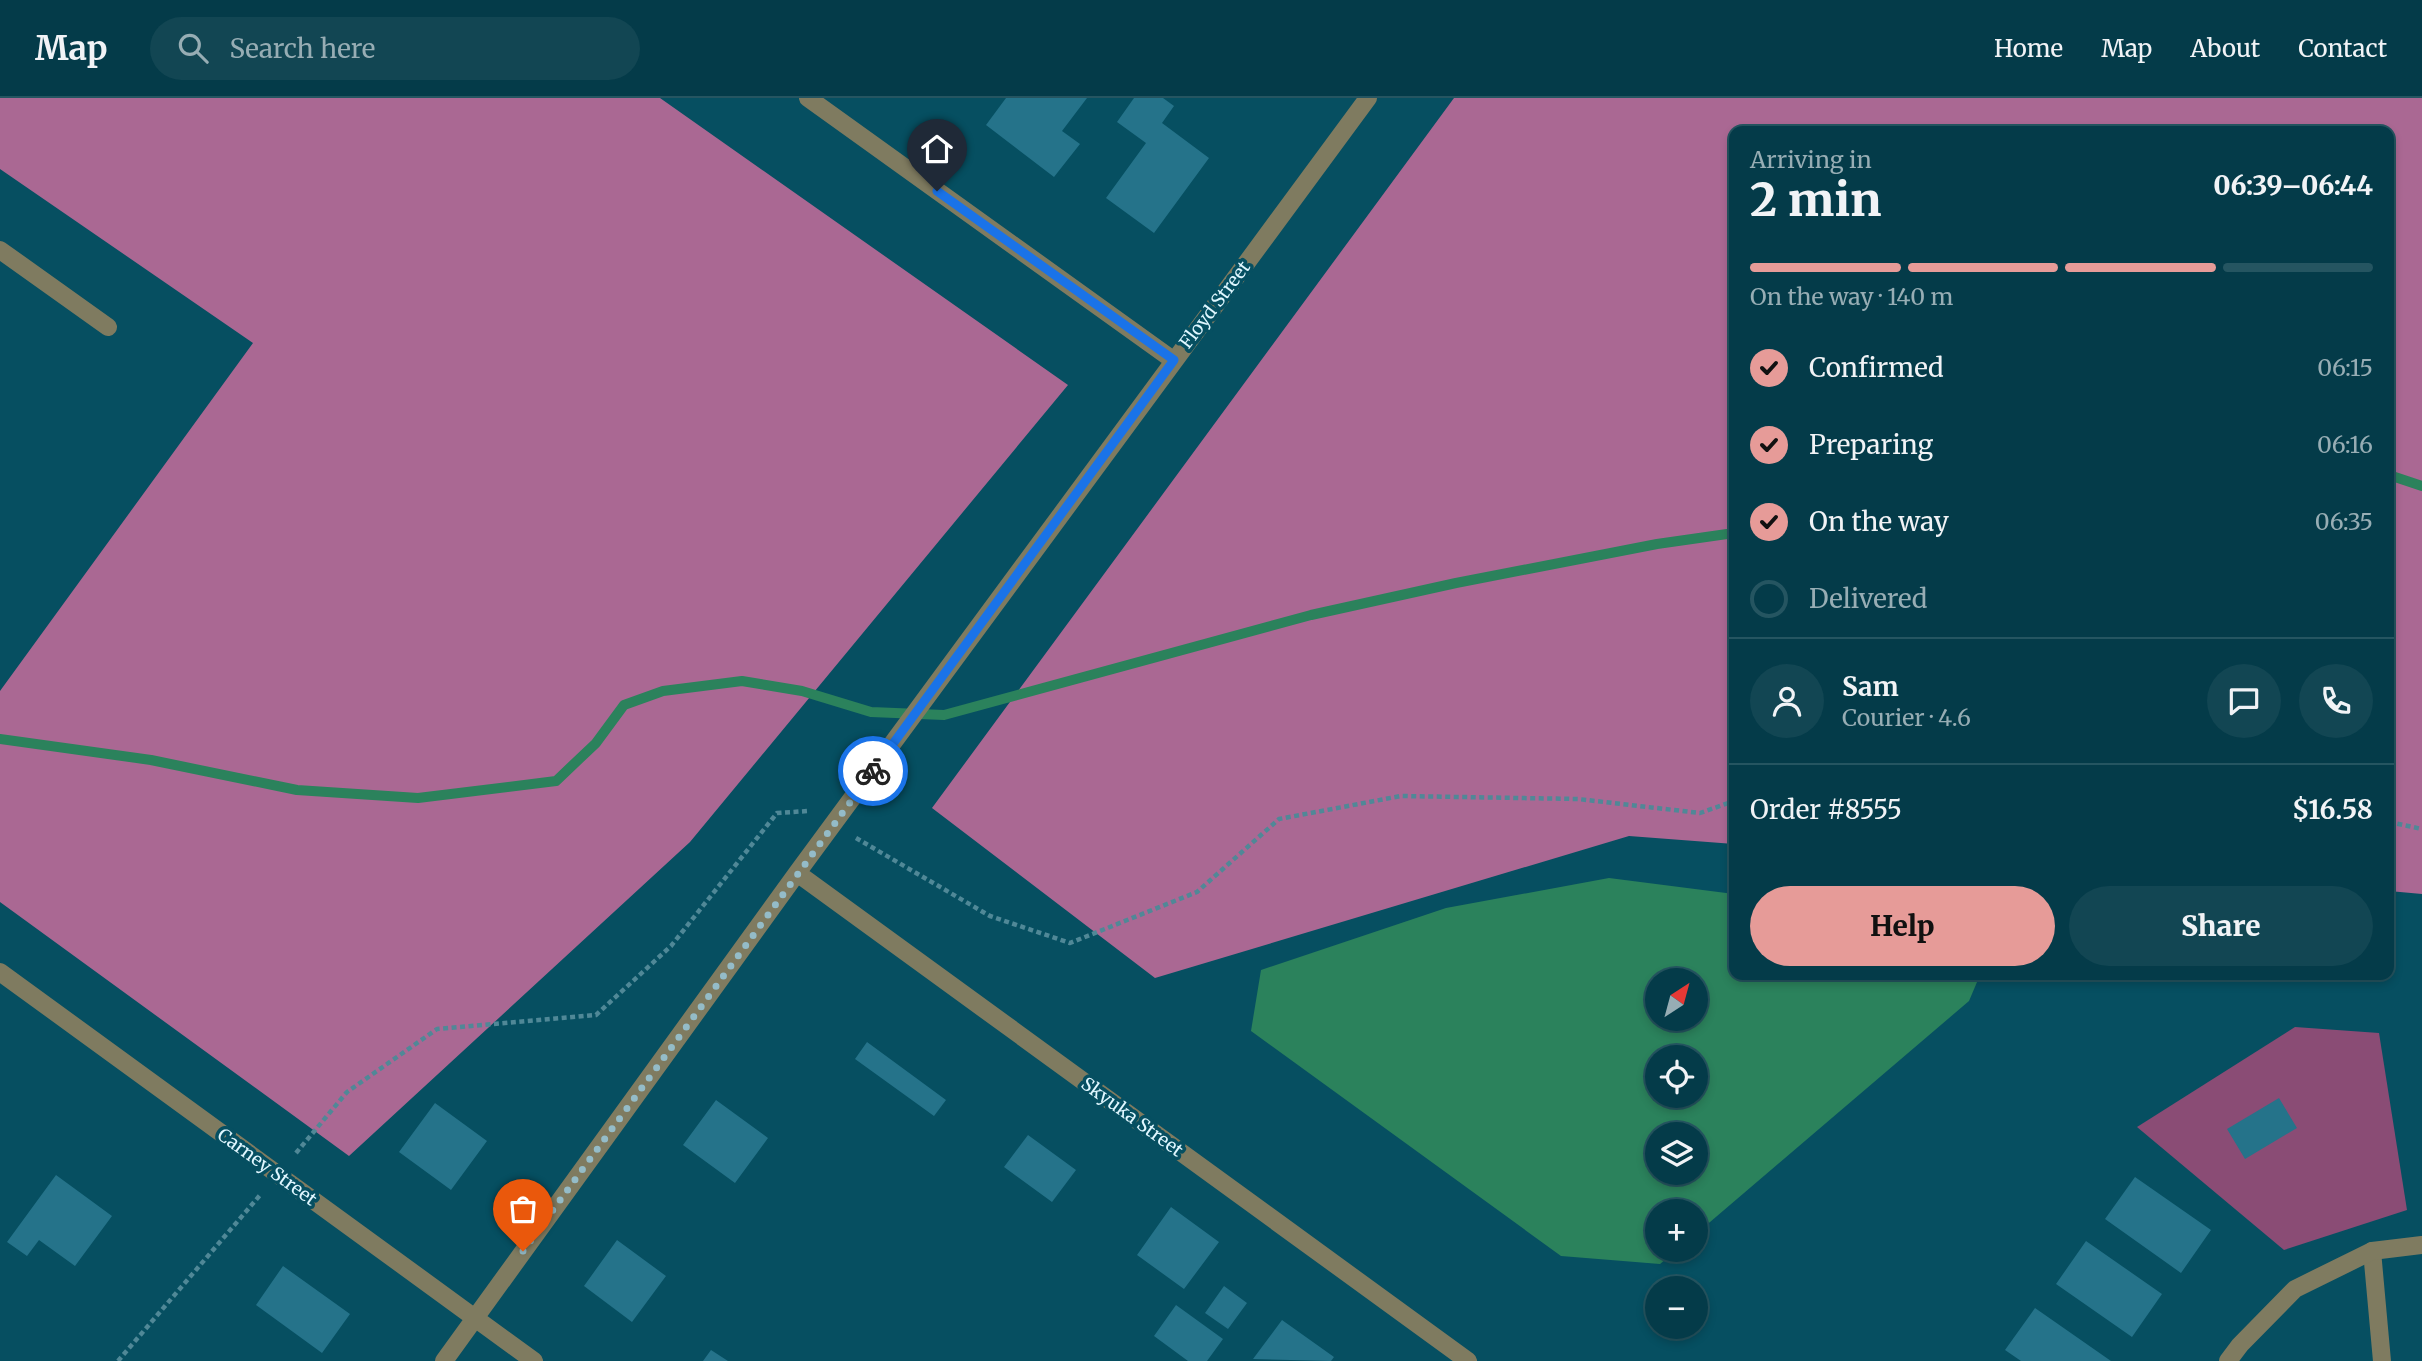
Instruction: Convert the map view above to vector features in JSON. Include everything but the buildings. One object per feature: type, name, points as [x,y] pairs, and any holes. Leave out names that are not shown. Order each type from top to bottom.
[{"type":"street","points":[[808,98],[1174,360]]},
{"type":"street","name":"Floyd Street","points":[[444,1361],[797,873],[1368,98]]},
{"type":"street","points":[[0,250],[108,327]]},
{"type":"street","name":"Skyuka Street","points":[[797,873],[1468,1361]]},
{"type":"street","name":"Carney Street","points":[[0,972],[534,1361]]},
{"type":"street","points":[[2228,1361],[2240,1345],[2295,1289],[2372,1251],[2422,1245]]},
{"type":"street","points":[[2372,1251],[2382,1361]]},
{"type":"path","points":[[118,1361],[347,1092],[437,1029],[596,1015],[671,946],[777,813],[807,810],[990,916],[1070,943],[1197,892],[1279,819],[1401,796],[1578,799],[1700,813],[1729,803]]},
{"type":"path","points":[[2394,823],[2422,829]]},
{"type":"shaded area","points":[[0,98],[660,98],[1068,385],[690,842],[349,1156],[0,902],[0,691],[253,343],[0,169]]},
{"type":"shaded area","points":[[1454,98],[2422,98],[2422,894],[2394,891],[2394,126],[1729,126],[1729,844],[1629,836],[1155,978],[932,808]]},
{"type":"shaded area","points":[[1609,878],[1729,893],[1729,980],[1978,980],[1969,1001],[1708,1224],[1708,1199],[1645,1199],[1645,1262],[1662,1262],[1660,1264],[1561,1256],[1251,1031],[1261,970],[1446,908]]},
{"type":"shaded area","points":[[2295,1027],[2379,1033],[2407,1210],[2284,1250],[2137,1127]]},
{"type":"waterway","points":[[2394,477],[2422,486]]},
{"type":"waterway","points":[[0,739],[151,760],[297,790],[418,798],[556,781],[596,743],[624,705],[663,691],[742,681],[802,691],[871,712],[944,715],[1311,615],[1456,583],[1657,544],[1729,534]]},
{"type":"way so far","points":[[523,1251],[873,771]]},
{"type":"route","points":[[873,771],[1174,360],[937,191]]}]
